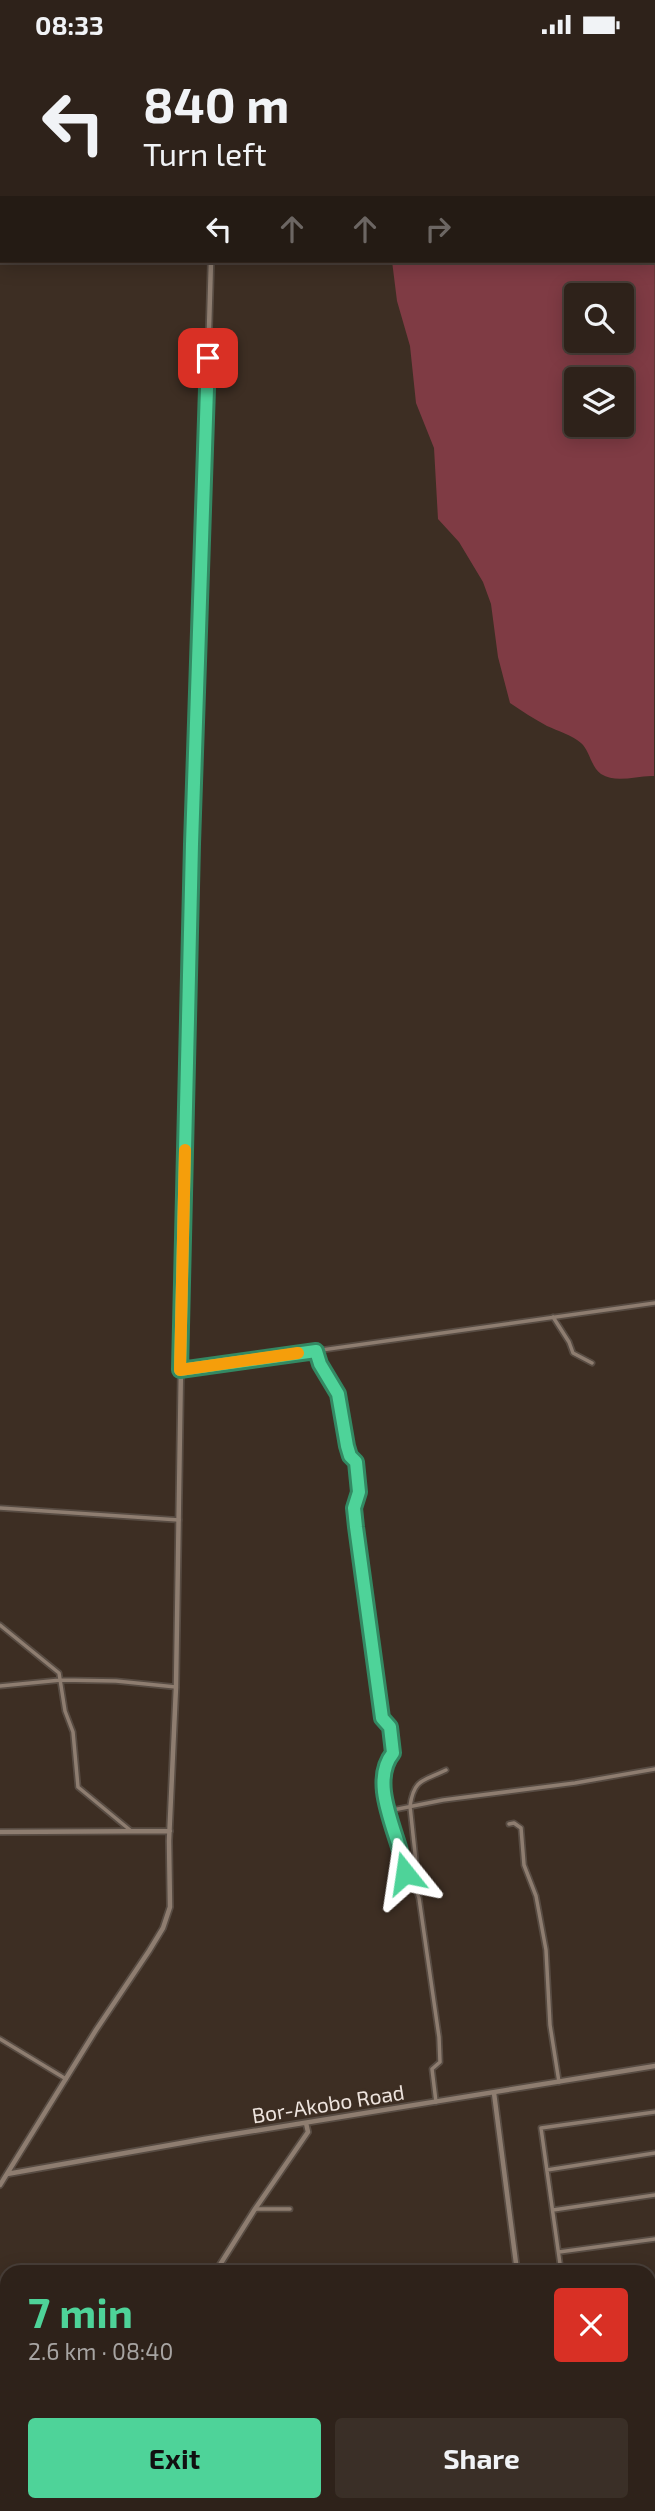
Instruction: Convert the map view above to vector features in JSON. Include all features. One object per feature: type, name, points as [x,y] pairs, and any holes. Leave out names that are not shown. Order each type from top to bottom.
[{"type":"street","points":[[0,2185],[163,1928],[170,1907],[192,844],[211,263]]},
{"type":"street","points":[[180,1370],[655,1303]]},
{"type":"street","points":[[554,1317],[573,1353],[592,1363]]},
{"type":"street","points":[[316,1351],[320,1364],[338,1394],[347,1446],[350,1456],[356,1462],[359,1492],[354,1508],[355,1518],[382,1718],[390,1727],[393,1753],[387,1760],[383,1796],[405,1873],[412,1878],[419,1898]]},
{"type":"street","points":[[0,1508],[179,1520]]},
{"type":"street","points":[[0,1625],[56,1671],[61,1680],[65,1711],[73,1732],[78,1787],[132,1832]]},
{"type":"street","points":[[0,1686],[61,1680],[116,1681],[176,1687]]},
{"type":"street","points":[[388,1811],[655,1769]]},
{"type":"street","points":[[436,2102],[432,2069],[440,2061],[439,2037],[419,1898],[410,1806],[418,1782],[446,1770]]},
{"type":"street","points":[[509,1824],[514,1823],[521,1828],[524,1864],[536,1896],[546,1950],[550,2025],[559,2082]]},
{"type":"street","points":[[0,1832],[170,1831]]},
{"type":"street","points":[[0,2039],[65,2079]]},
{"type":"street","name":"Bor-Akobo Road","points":[[6,2175],[204,2139],[655,2066]]},
{"type":"street","points":[[494,2093],[516,2265]]},
{"type":"street","points":[[560,2265],[541,2127],[655,2112]]},
{"type":"street","points":[[220,2265],[308,2132],[306,2123]]},
{"type":"street","points":[[547,2170],[655,2153]]},
{"type":"street","points":[[553,2210],[655,2195]]},
{"type":"street","points":[[255,2209],[290,2209]]},
{"type":"street","points":[[559,2252],[655,2239]]},
{"type":"shaded area","points":[[392,263],[655,263],[654,776],[620,779],[601,774],[584,746],[577,740],[547,726],[510,703],[498,657],[491,604],[483,582],[459,542],[438,519],[434,448],[416,403],[410,346],[397,301]]},
{"type":"slow traffic","points":[[185,1150],[180,1370],[298,1353]]},
{"type":"route","points":[[208,358],[192,844],[180,1370],[316,1351],[320,1364],[338,1394],[347,1446],[350,1456],[356,1462],[359,1492],[354,1508],[356,1527],[382,1718],[390,1727],[393,1753],[387,1760],[383,1796],[400,1846],[405,1873]]}]
